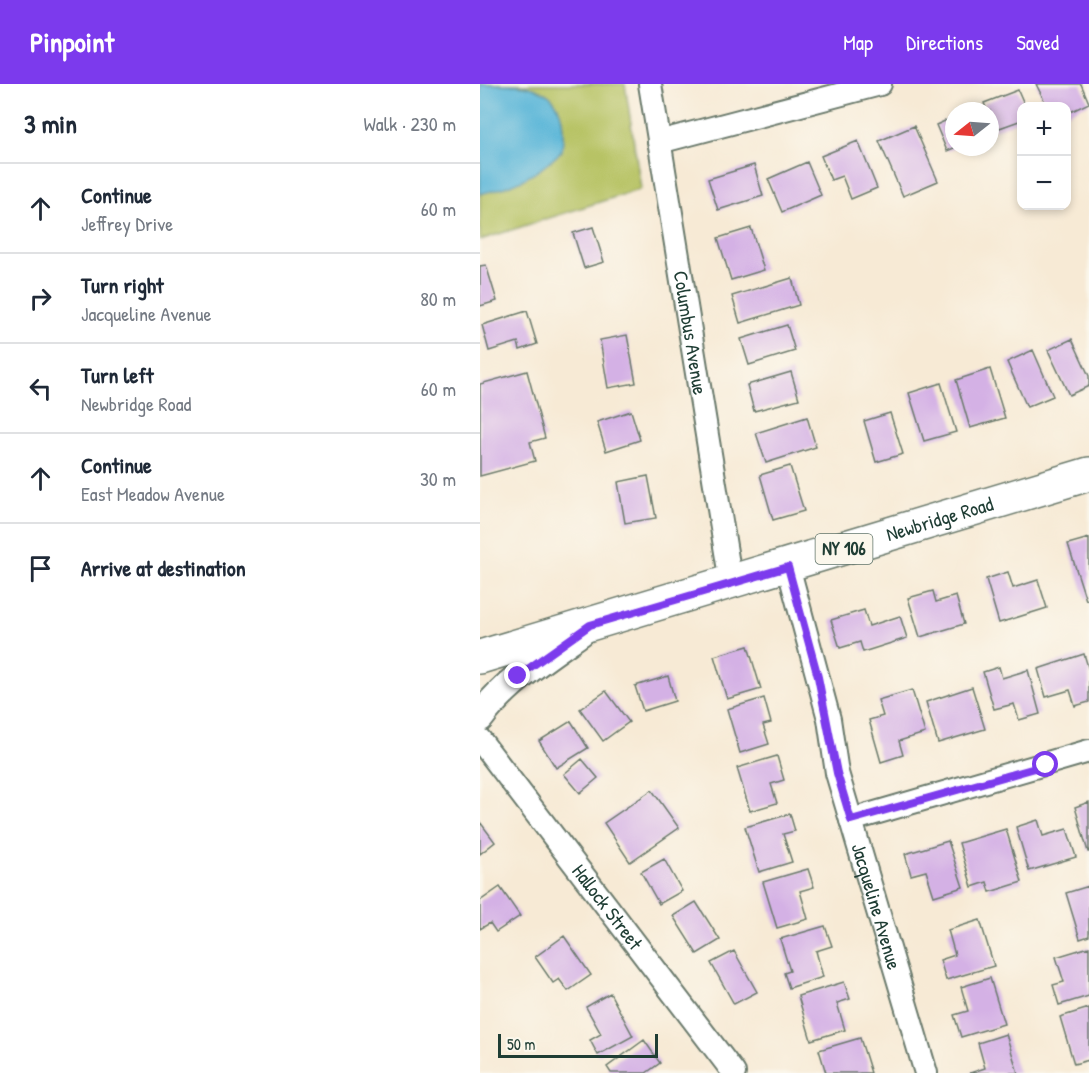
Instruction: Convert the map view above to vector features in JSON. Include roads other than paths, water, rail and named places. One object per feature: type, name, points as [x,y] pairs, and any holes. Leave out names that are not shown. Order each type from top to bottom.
[{"type":"main road","name":"Newbridge Road","points":[[480,657],[788,567],[1089,474]]},
{"type":"street","name":"Columbus Avenue","points":[[650,84],[731,583]]},
{"type":"street","points":[[659,142],[880,84]]},
{"type":"street","name":"Jacqueline Avenue","points":[[788,567],[818,677],[837,773],[926,1073]]},
{"type":"street","points":[[480,717],[496,696],[518,676],[590,625]]},
{"type":"street","name":"Hallock Street","points":[[480,740],[734,1073]]},
{"type":"street","points":[[851,820],[1089,751]]},
{"type":"water","points":[[480,84],[517,85],[544,92],[554,100],[560,112],[563,129],[562,151],[543,167],[524,179],[480,194]]}]
